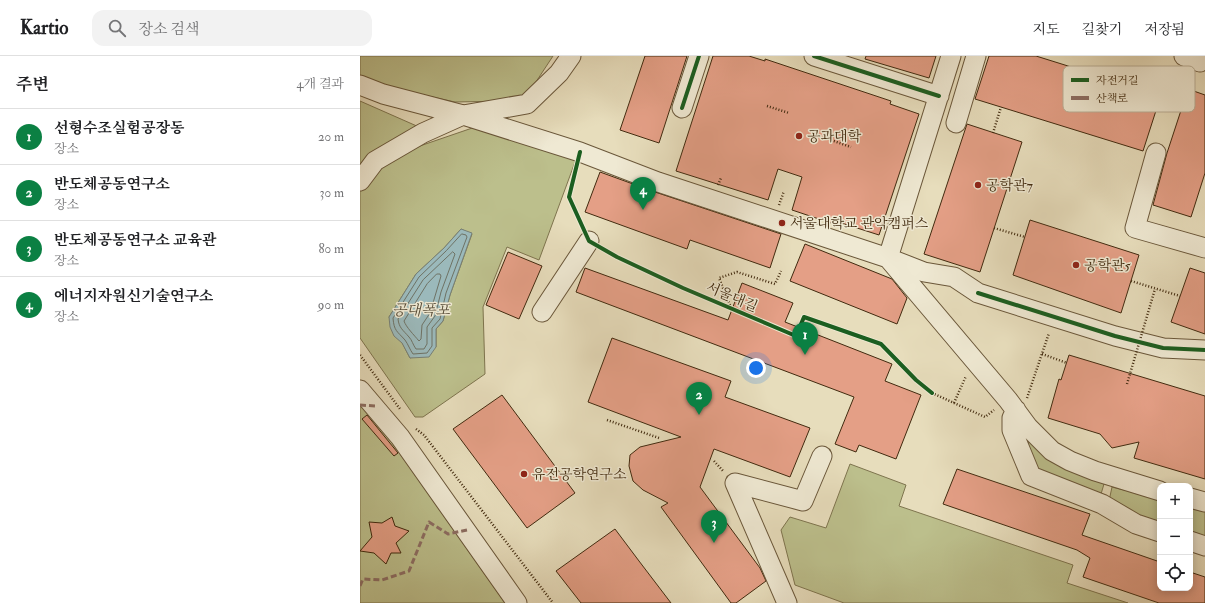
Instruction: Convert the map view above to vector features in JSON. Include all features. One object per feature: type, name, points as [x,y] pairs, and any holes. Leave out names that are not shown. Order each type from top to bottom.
[{"type":"street","points":[[360,182],[375,161],[423,133],[463,115],[527,104],[559,73],[571,56]]},
{"type":"street","points":[[682,108],[699,56]]},
{"type":"street","points":[[814,56],[939,96]]},
{"type":"street","points":[[888,258],[951,56]]},
{"type":"street","points":[[956,123],[976,56]]},
{"type":"street","points":[[360,85],[383,94],[463,115],[580,152],[658,182],[888,258],[924,272],[954,277],[978,293],[1054,317],[1115,336],[1163,348],[1205,350]]},
{"type":"street","points":[[1156,153],[1136,228],[1205,248]]},
{"type":"street","points":[[542,312],[589,241]]},
{"type":"street","points":[[888,258],[1012,405],[1028,428],[1048,447],[1070,461],[1094,471],[1157,490]]},
{"type":"street","points":[[360,390],[400,437],[517,603]]},
{"type":"street","points":[[1012,405],[1012,430],[1031,476],[1102,504],[1136,524],[1157,531]]},
{"type":"street","points":[[787,603],[735,484],[803,501],[822,456]]},
{"type":"street","points":[[1193,499],[1205,502]]},
{"type":"street","points":[[1193,542],[1205,546]]},
{"type":"path","points":[[767,106],[789,113]]},
{"type":"path","points":[[992,133],[1001,107]]},
{"type":"path","points":[[831,140],[851,147]]},
{"type":"path","points":[[777,211],[784,191]]},
{"type":"path","points":[[994,228],[1025,237]]},
{"type":"path","points":[[731,308],[718,278],[737,272],[775,284],[782,271]]},
{"type":"path","points":[[1130,281],[1180,296]]},
{"type":"path","points":[[1127,384],[1155,289]]},
{"type":"path","points":[[927,389],[932,393],[985,417],[1012,405],[1026,402],[1054,317]]},
{"type":"path","points":[[1042,354],[1067,363]]},
{"type":"path","points":[[360,355],[402,411]]},
{"type":"path","points":[[607,420],[659,438]]},
{"type":"path","points":[[415,428],[424,435],[553,603]]},
{"type":"green space","points":[[360,56],[553,56],[528,94],[507,101],[455,102],[383,86],[360,77]]},
{"type":"green space","points":[[360,101],[419,127],[360,166]]},
{"type":"green space","points":[[481,125],[578,154],[539,260],[507,247],[483,307],[485,374],[423,417],[415,417],[360,338],[360,191],[380,166],[411,149]],"holes":[[[461,229],[472,234],[450,295],[443,321],[436,329],[436,347],[410,358],[389,317],[416,274],[444,248]]]},
{"type":"green space","points":[[360,402],[375,418],[505,603],[360,603]]},
{"type":"green space","points":[[1016,423],[1104,484],[1101,494],[1039,470],[1033,464]]},
{"type":"green space","points":[[850,464],[906,485],[899,506],[1073,565],[1067,583],[1128,603],[844,603],[795,585],[781,530],[790,517],[826,528]]},
{"type":"green space","points":[[1126,484],[1157,494],[1157,523],[1134,515],[1109,501],[1112,487],[1124,490]]},
{"type":"green space","points":[[1193,506],[1205,510],[1205,539],[1193,535]]},
{"type":"water","name":"공대폭포","points":[[461,229],[472,233],[450,295],[443,321],[436,329],[436,347],[429,357],[410,358],[402,343],[394,336],[390,327],[389,317],[416,274],[444,248]]},
{"type":"building","points":[[645,56],[687,56],[659,143],[620,130]]},
{"type":"building","name":"공과대학","points":[[713,56],[749,56],[765,61],[765,59],[891,101],[890,104],[919,114],[879,235],[832,220],[831,223],[792,210],[802,177],[778,169],[768,200],[676,171]]},
{"type":"building","points":[[866,56],[936,56],[929,78],[865,59]]},
{"type":"building","points":[[989,56],[1036,56],[1068,66],[1063,66],[1063,112],[1156,112],[1143,151],[975,99]]},
{"type":"building","points":[[1195,91],[1205,95],[1205,173],[1191,217],[1153,205],[1167,153],[1180,112],[1195,112]]},
{"type":"building","name":"공학관7","points":[[967,124],[1022,142],[980,272],[924,254]]},
{"type":"building","points":[[600,172],[781,234],[770,268],[690,240],[687,249],[585,212]]},
{"type":"building","name":"공학관5","points":[[1030,220],[1139,255],[1121,313],[1013,275]]},
{"type":"building","points":[[805,244],[892,279],[907,298],[897,324],[790,281]]},
{"type":"building","points":[[508,252],[542,266],[519,319],[486,305]]},
{"type":"building","points":[[585,268],[728,320],[742,283],[793,303],[785,322],[892,364],[885,381],[921,395],[896,459],[859,445],[856,452],[835,444],[854,397],[576,292]]},
{"type":"building","points":[[1190,268],[1205,273],[1205,334],[1171,322]]},
{"type":"building","points":[[612,338],[731,381],[725,397],[810,428],[790,477],[714,449],[700,487],[760,568],[766,581],[736,603],[731,603],[661,507],[668,503],[643,490],[633,481],[629,466],[630,455],[640,447],[681,437],[588,402]]},
{"type":"building","points":[[1069,355],[1205,396],[1205,479],[1134,458],[1139,442],[1112,448],[1100,434],[1048,418],[1059,379],[1061,380]]},
{"type":"building","name":"유전공학연구소","points":[[502,395],[575,493],[527,528],[453,429]]},
{"type":"building","points":[[367,415],[398,453],[394,456],[362,419]]},
{"type":"building","points":[[957,469],[1090,514],[1082,535],[1157,561],[1157,591],[1193,591],[1193,573],[1205,577],[1205,603],[1159,603],[1083,577],[1090,558],[1077,550],[943,504]]},
{"type":"building","points":[[392,517],[395,526],[409,531],[396,543],[401,553],[391,553],[386,564],[374,553],[360,551],[372,537],[369,522],[382,523]]},
{"type":"building","points":[[615,529],[671,603],[581,603],[556,571]]},
{"type":"marked path","points":[[360,405],[375,406]]},
{"type":"marked path","points":[[360,586],[363,579],[382,580],[409,571],[429,522],[448,534],[467,530]]},
{"type":"cycle path","points":[[682,108],[699,56]]},
{"type":"cycle path","points":[[814,56],[939,96]]},
{"type":"cycle path","name":"서울대길","points":[[580,152],[569,197],[589,241],[617,257],[683,288],[796,336],[804,317],[881,344],[916,380],[932,393]]},
{"type":"cycle path","points":[[978,293],[1115,336],[1163,348],[1205,350]]},
{"type":"place","name":"공과대학","points":[[799,136]]},
{"type":"place","name":"공학관7","points":[[978,185]]},
{"type":"place","name":"에너지자원신기술연구소","points":[[643,210]]},
{"type":"place","name":"서울대학교 관악캠퍼스","points":[[782,223]]},
{"type":"place","name":"공학관5","points":[[1076,265]]},
{"type":"place","name":"선형수조실험공장동","points":[[805,355]]},
{"type":"place","name":"반도체공동연구소","points":[[699,415]]},
{"type":"place","name":"유전공학연구소","points":[[524,474]]},
{"type":"place","name":"반도체공동연구소 교육관","points":[[714,543]]}]
